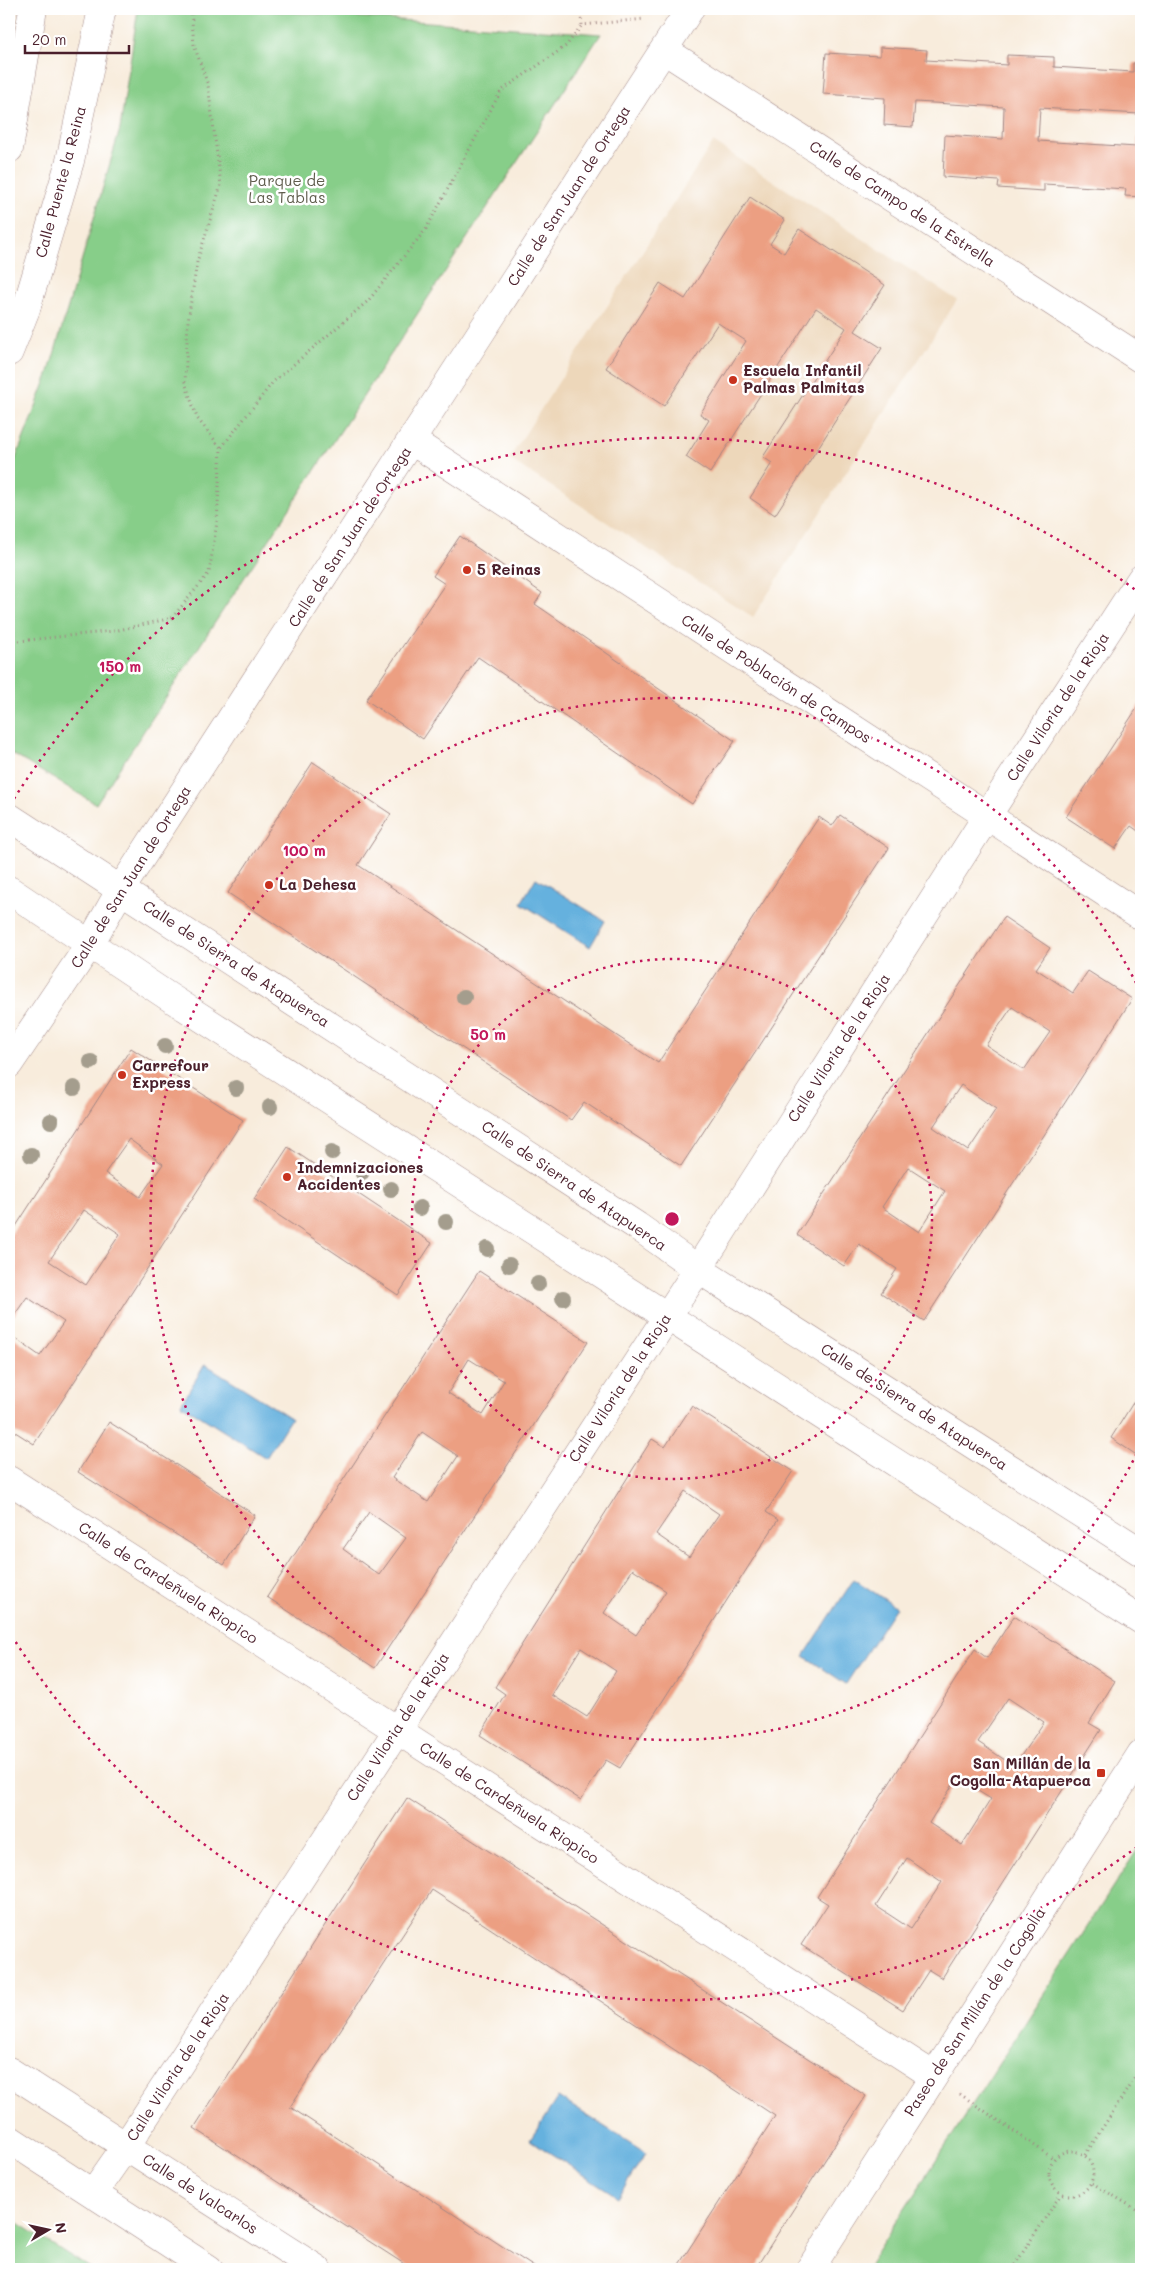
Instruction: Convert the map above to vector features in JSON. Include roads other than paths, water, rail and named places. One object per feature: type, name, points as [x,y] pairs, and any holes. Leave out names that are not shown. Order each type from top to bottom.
[{"type":"street","points":[[9,149],[33,9]]},
{"type":"street","name":"Calle Puente la Reina","points":[[9,352],[26,309],[70,161],[102,9]]},
{"type":"street","name":"Calle de San Juan de Ortega","points":[[9,1064],[90,944],[122,889],[688,12]]},
{"type":"street","name":"Calle de Campo de la Estrella","points":[[664,50],[1141,359]]},
{"type":"street","name":"Calle de Población de Campos","points":[[412,441],[1141,916]]},
{"type":"street","name":"Calle Viloria de la Rioja","points":[[93,2193],[126,2146],[395,1730],[698,1269],[987,816],[1141,579]]},
{"type":"street","name":"Calle de Sierra de Atapuerca","points":[[9,817],[637,1226],[698,1269],[1141,1552]]},
{"type":"street","points":[[9,890],[166,995],[1141,1620]]},
{"type":"street","name":"Calle de Cardeñuela Riopico","points":[[9,1480],[934,2076]]},
{"type":"street","name":"Paseo de San Millán de la Cogolla","points":[[810,2269],[1141,1754]]},
{"type":"street","name":"Calle de Valcarlos","points":[[9,2070],[316,2269]]},
{"type":"street","points":[[9,2139],[209,2269]]},
{"type":"water","points":[[536,878],[605,921],[590,947],[521,903]]},
{"type":"water","points":[[205,1364],[291,1418],[266,1458],[181,1404]]},
{"type":"water","points":[[854,1579],[896,1607],[846,1684],[804,1656]]},
{"type":"water","points":[[558,2097],[646,2153],[618,2197],[530,2140]]},
{"type":"place","name":"Escuela Infantil Palmas Palmitas","points":[[733,380]]},
{"type":"place","name":"5 Reinas","points":[[467,570]]},
{"type":"place","name":"La Dehesa","points":[[269,885]]},
{"type":"place","name":"Carrefour Express","points":[[122,1075]]},
{"type":"place","name":"Indemnizaciones Accidentes","points":[[287,1177]]},
{"type":"place","name":"San Millán de la Cogolla-Atapuerca","points":[[1101,1773]]},
{"type":"park label","name":"Parque de Las Tablas","points":[[287,190]]}]
